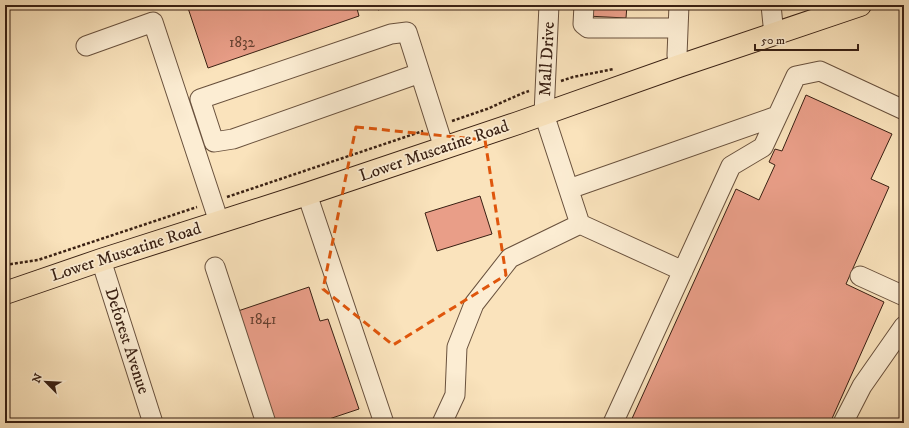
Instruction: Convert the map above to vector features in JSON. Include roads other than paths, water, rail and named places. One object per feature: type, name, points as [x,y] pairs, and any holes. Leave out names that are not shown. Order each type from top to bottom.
[{"type":"main road","name":"Lower Muscatine Road","points":[[5,293],[101,260],[216,212],[307,194],[544,114],[679,66],[774,35],[847,7]]},
{"type":"street","name":"Mall Drive","points":[[544,114],[549,5]]},
{"type":"street","points":[[584,5],[583,24],[588,28],[678,28]]},
{"type":"street","points":[[678,5],[677,55],[679,66]]},
{"type":"street","points":[[770,5],[774,35]]},
{"type":"street","points":[[86,46],[152,22],[216,212]]},
{"type":"street","points":[[420,73],[233,139],[214,142],[200,99],[391,34],[407,32],[444,148]]},
{"type":"street","points":[[613,423],[731,166],[763,147],[796,76],[820,71],[904,110]]},
{"type":"street","points":[[544,114],[580,224],[683,271]]},
{"type":"street","points":[[569,190],[777,116]]},
{"type":"street","points":[[307,194],[384,423]]},
{"type":"street","points":[[442,423],[455,395],[457,346],[474,304],[510,258],[580,224]]},
{"type":"street","name":"Deforest Avenue","points":[[101,260],[153,423]]},
{"type":"street","points":[[215,268],[266,423]]},
{"type":"street","points":[[860,276],[904,296]]},
{"type":"street","points":[[843,423],[862,386],[904,326]]}]
